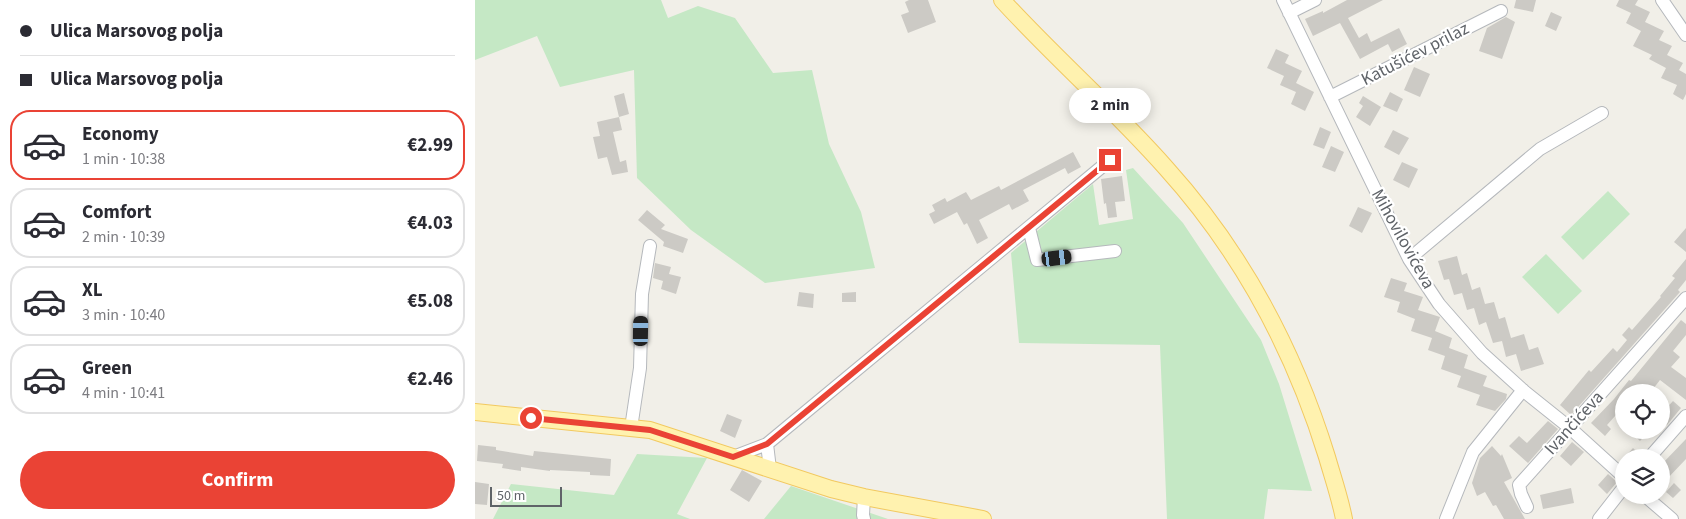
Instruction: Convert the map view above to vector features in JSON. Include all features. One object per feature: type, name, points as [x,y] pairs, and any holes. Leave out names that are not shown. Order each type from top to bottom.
[{"type":"main road","points":[[1002,0],[1168,169],[1203,212],[1235,258],[1274,324],[1302,385],[1316,421],[1341,501],[1344,519]]},
{"type":"main road","points":[[475,412],[650,430],[769,469],[864,497],[983,519]]},
{"type":"street","name":"Mihovilovićeva","points":[[1283,0],[1409,259],[1439,304],[1482,353],[1615,469]]},
{"type":"street","points":[[1289,13],[1315,0]]},
{"type":"street","points":[[1662,0],[1686,35]]},
{"type":"street","name":"Katušićev prilaz","points":[[1330,97],[1501,11]]},
{"type":"street","points":[[1409,259],[1540,149],[1601,112]]},
{"type":"street","points":[[733,457],[767,444],[1110,160]]},
{"type":"street","points":[[1029,228],[1037,260],[1115,251]]},
{"type":"street","points":[[631,428],[640,368],[641,294],[650,246]]},
{"type":"street","name":"Ivančićeva","points":[[1527,507],[1519,485],[1686,298]]},
{"type":"street","points":[[1446,519],[1473,452],[1523,390]]},
{"type":"street","points":[[1657,449],[1686,416]]},
{"type":"street","points":[[767,444],[769,469]]},
{"type":"street","points":[[864,497],[864,519]]},
{"type":"street","points":[[1599,519],[1615,499]]},
{"type":"street","points":[[1654,504],[1672,519]]},
{"type":"green space","points":[[475,0],[661,0],[668,18],[698,6],[735,18],[773,73],[812,70],[829,144],[861,212],[875,268],[765,283],[691,230],[637,178],[634,70],[560,87],[537,36],[475,60]]},
{"type":"green space","points":[[1133,168],[1183,223],[1261,340],[1279,384],[1312,491],[1268,489],[1264,519],[1167,519],[1160,345],[1019,343],[1011,253],[1093,184],[1099,225],[1133,219],[1126,170]]},
{"type":"green space","points":[[1608,191],[1630,214],[1583,260],[1561,237]]},
{"type":"green space","points":[[1546,254],[1582,291],[1558,314],[1522,277]]},
{"type":"green space","points":[[637,454],[707,458],[677,514],[690,519],[493,519],[511,484],[614,495]]},
{"type":"green space","points":[[791,486],[888,519],[764,519]]},
{"type":"building","points":[[909,0],[928,0],[936,22],[908,33],[901,15],[909,12],[905,2]]},
{"type":"building","points":[[1347,0],[1383,0],[1348,18],[1359,38],[1367,33],[1371,42],[1399,28],[1407,44],[1392,52],[1388,44],[1360,59],[1340,23],[1313,36],[1305,19],[1323,11],[1323,13]]},
{"type":"building","points":[[1516,0],[1536,0],[1533,12],[1514,8]]},
{"type":"building","points":[[1619,0],[1638,0],[1635,5],[1650,12],[1645,22],[1664,31],[1659,40],[1672,46],[1667,55],[1683,63],[1679,70],[1686,74],[1686,94],[1683,100],[1673,94],[1677,85],[1661,78],[1666,68],[1649,59],[1652,55],[1633,46],[1641,31],[1626,23],[1631,13],[1616,6]]},
{"type":"building","points":[[1551,12],[1562,17],[1556,31],[1545,26]]},
{"type":"building","points":[[1506,17],[1515,22],[1502,59],[1479,51],[1487,28]]},
{"type":"building","points":[[1276,49],[1289,55],[1285,63],[1302,71],[1296,83],[1314,92],[1305,111],[1291,104],[1296,92],[1280,85],[1284,76],[1267,68]]},
{"type":"building","points":[[1414,67],[1430,74],[1420,97],[1404,90]]},
{"type":"building","points":[[1390,92],[1403,99],[1397,112],[1383,106]]},
{"type":"building","points":[[624,93],[629,114],[619,117],[614,96]]},
{"type":"building","points":[[1363,96],[1381,107],[1370,126],[1356,117],[1363,106],[1359,103]]},
{"type":"building","points":[[619,117],[622,130],[613,132],[620,162],[626,160],[628,172],[612,175],[607,157],[598,159],[593,137],[600,136],[597,122]]},
{"type":"building","points":[[1320,127],[1331,132],[1324,149],[1313,145]]},
{"type":"building","points":[[1393,130],[1409,138],[1399,155],[1384,147]]},
{"type":"building","points":[[1331,146],[1344,152],[1335,172],[1322,167]]},
{"type":"building","points":[[1073,152],[1081,167],[1068,174],[1065,168],[1023,190],[1029,201],[1012,210],[1009,204],[979,220],[988,238],[977,244],[967,223],[964,225],[957,212],[934,224],[929,214],[935,211],[932,205],[945,198],[947,202],[966,192],[971,200],[999,186],[1001,190]]},
{"type":"building","points":[[1402,162],[1418,169],[1409,188],[1393,180]]},
{"type":"building","points":[[1122,176],[1125,201],[1115,202],[1117,217],[1108,218],[1101,179]]},
{"type":"building","points":[[1358,207],[1372,213],[1362,233],[1349,226]]},
{"type":"building","points":[[647,210],[665,225],[661,229],[688,239],[683,253],[663,246],[664,242],[638,220]]},
{"type":"building","points":[[1686,228],[1686,252],[1674,242]]},
{"type":"building","points":[[1457,256],[1462,275],[1467,273],[1472,290],[1480,287],[1485,304],[1494,302],[1499,319],[1505,317],[1511,338],[1524,334],[1529,350],[1538,347],[1544,364],[1521,371],[1516,354],[1506,357],[1502,341],[1493,343],[1486,322],[1479,325],[1474,308],[1467,310],[1462,293],[1454,295],[1449,279],[1444,280],[1438,261]]},
{"type":"building","points":[[1686,259],[1686,280],[1678,290],[1680,292],[1571,415],[1560,405],[1589,370],[1591,372],[1613,348],[1617,352],[1627,340],[1622,335],[1629,327],[1632,330],[1661,297],[1675,278],[1672,276]]},
{"type":"building","points":[[655,263],[671,267],[669,274],[681,277],[676,294],[661,289],[663,281],[653,278]]},
{"type":"building","points":[[1391,278],[1407,283],[1404,291],[1423,297],[1418,310],[1440,317],[1435,331],[1452,338],[1449,348],[1468,355],[1464,368],[1487,376],[1483,386],[1507,394],[1506,399],[1495,411],[1476,405],[1480,395],[1457,387],[1461,376],[1441,369],[1445,356],[1428,350],[1432,338],[1411,331],[1415,319],[1397,312],[1400,302],[1384,297]]},
{"type":"building","points":[[799,292],[814,294],[813,308],[797,306]]},
{"type":"building","points":[[856,292],[856,302],[842,302],[842,293]]},
{"type":"building","points":[[1681,320],[1686,324],[1686,335],[1673,351],[1680,357],[1671,367],[1686,378],[1686,400],[1670,388],[1670,384],[1665,384],[1660,380],[1657,384],[1626,384],[1629,380],[1631,381]]},
{"type":"building","points":[[1615,398],[1615,416],[1607,425],[1611,429],[1605,436],[1591,423]]},
{"type":"building","points":[[1673,401],[1681,408],[1670,421],[1670,404]]},
{"type":"building","points":[[727,414],[742,420],[735,438],[720,431]]},
{"type":"building","points":[[1548,421],[1558,429],[1528,463],[1509,446],[1519,436],[1527,443]]},
{"type":"building","points":[[1686,439],[1686,459],[1670,476],[1670,456]]},
{"type":"building","points":[[1572,442],[1584,452],[1571,466],[1560,456]]},
{"type":"building","points":[[478,445],[496,447],[496,450],[533,456],[534,451],[611,459],[610,476],[590,475],[590,472],[550,471],[521,467],[521,471],[502,468],[503,464],[477,461]]},
{"type":"building","points":[[1492,446],[1501,456],[1502,454],[1512,478],[1504,482],[1525,519],[1504,519],[1496,505],[1493,506],[1485,492],[1477,496],[1472,483],[1480,458]]},
{"type":"building","points":[[742,470],[762,481],[749,502],[730,490]]},
{"type":"building","points":[[1608,474],[1615,480],[1615,484],[1607,494],[1598,485]]},
{"type":"building","points":[[475,482],[489,484],[487,505],[475,504]]},
{"type":"building","points":[[1674,483],[1681,490],[1673,498],[1670,495],[1670,488]]},
{"type":"building","points":[[1571,488],[1574,503],[1543,509],[1540,495]]},
{"type":"route","points":[[531,418],[650,430],[733,457],[767,444],[1110,160]]}]
